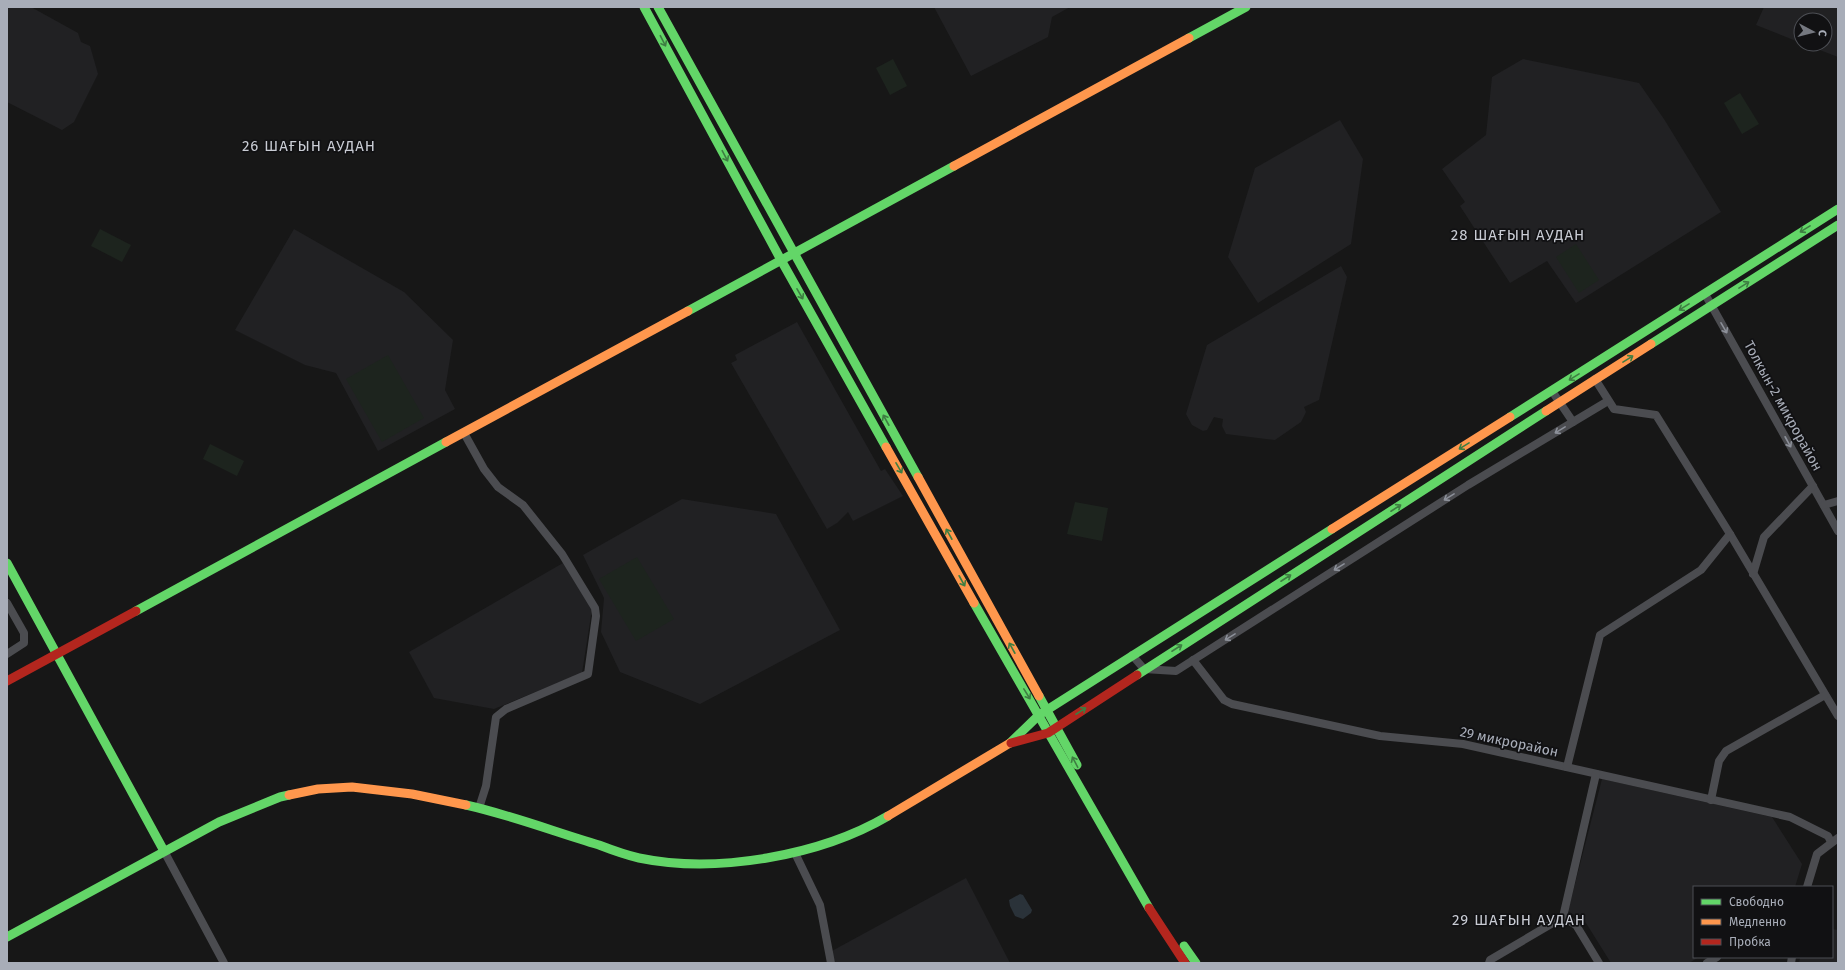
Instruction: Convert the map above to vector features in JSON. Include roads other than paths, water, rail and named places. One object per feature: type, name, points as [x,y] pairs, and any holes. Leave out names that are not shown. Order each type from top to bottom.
[{"type":"main road","points":[[644,7],[781,260],[1008,664],[1043,712]]},
{"type":"main road","points":[[658,7],[794,253],[1052,730],[1137,881],[1155,918],[1186,963]]},
{"type":"main road","points":[[7,681],[1246,7]]},
{"type":"main road","points":[[7,937],[219,822],[280,797],[318,789],[352,787],[412,794],[479,808],[639,858],[679,862],[730,863],[795,853],[840,837],[877,822],[1008,744],[1043,712],[1834,211]]},
{"type":"main road","points":[[1008,744],[1052,730],[1144,669],[1595,379],[1838,226]]},
{"type":"main road","points":[[7,563],[164,851]]},
{"type":"main road","points":[[1137,881],[1196,963]]},
{"type":"street","points":[[1834,211],[1838,226]]},
{"type":"street","name":"Толкын-2 микрорайон","points":[[1705,294],[1838,531]]},
{"type":"street","points":[[1595,379],[1614,409],[1656,415],[1730,534],[1838,716]]},
{"type":"street","points":[[1552,391],[1573,422]]},
{"type":"street","points":[[1132,655],[1144,669],[1176,671],[1468,485],[1608,400]]},
{"type":"street","points":[[464,433],[484,469],[498,487],[523,505],[562,554],[595,608],[596,616],[588,674],[506,709],[496,717],[486,786],[479,808]]},
{"type":"street","points":[[1753,574],[1764,537],[1813,486]]},
{"type":"street","points":[[1824,505],[1838,501]]},
{"type":"street","points":[[1567,767],[1600,635],[1701,570],[1730,534]]},
{"type":"street","points":[[7,604],[24,633],[24,642],[7,654]]},
{"type":"street","name":"29 микрорайон","points":[[1193,660],[1224,700],[1232,704],[1380,736],[1464,744],[1790,817],[1835,840]]},
{"type":"street","points":[[1711,800],[1719,761],[1726,751],[1826,695]]},
{"type":"street","points":[[1489,963],[1490,960],[1503,951],[1562,917],[1596,774]]},
{"type":"street","points":[[1807,886],[1817,854],[1835,840]]},
{"type":"street","points":[[164,851],[224,963]]},
{"type":"street","points":[[795,853],[820,905],[832,963]]},
{"type":"street","points":[[1562,917],[1576,925],[1599,963]]},
{"type":"district","name":"26 ШАҒЫН АУДАН","points":[[309,146]]},
{"type":"district","name":"28 ШАҒЫН АУДАН","points":[[1518,235]]},
{"type":"district","name":"29 ШАҒЫН АУДАН","points":[[1519,920]]}]
